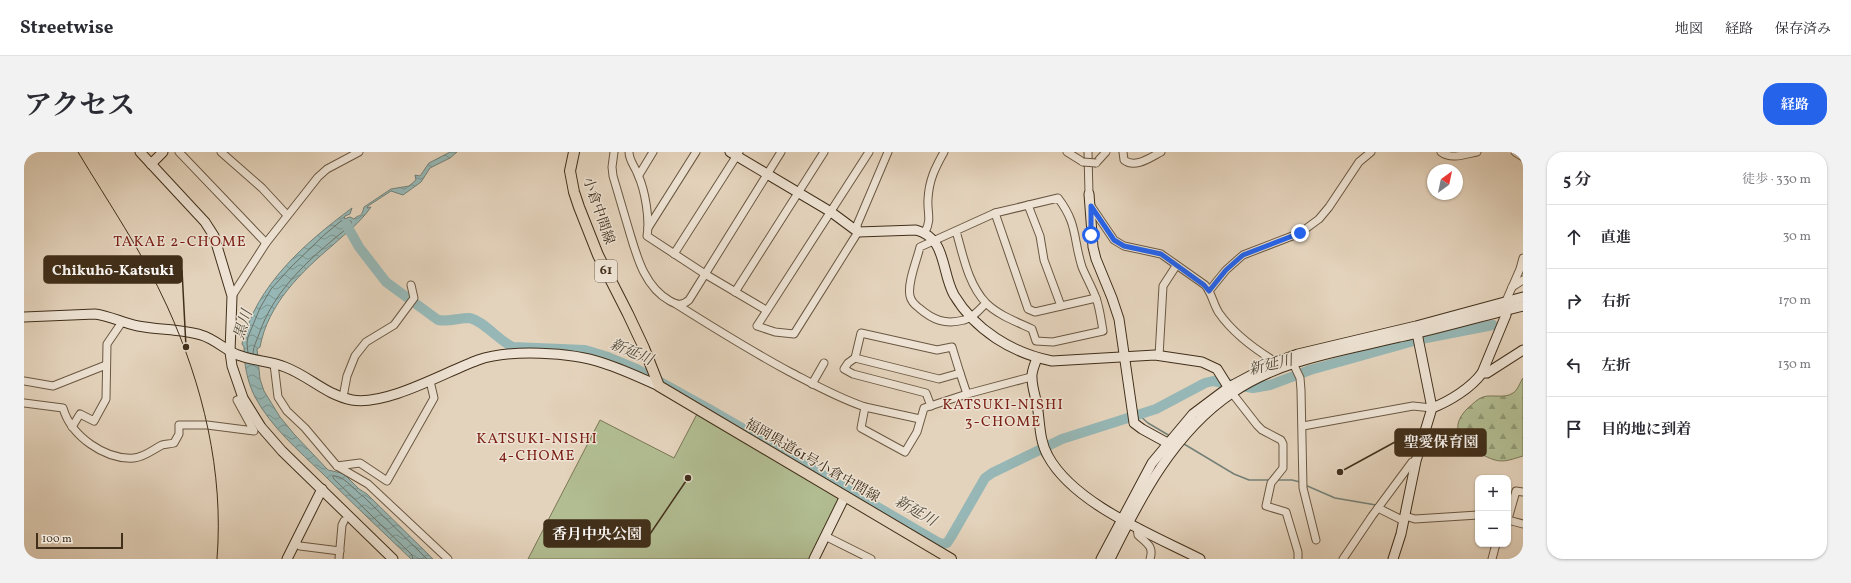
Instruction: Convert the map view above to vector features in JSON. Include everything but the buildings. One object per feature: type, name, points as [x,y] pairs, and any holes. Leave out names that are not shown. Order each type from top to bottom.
[{"type":"main road","name":"小倉中間線","points":[[574,152],[570,171],[574,192],[579,207],[598,255],[635,327],[659,386]]},
{"type":"main road","name":"福岡県道61号小倉中間線","points":[[659,386],[951,559]]},
{"type":"street","points":[[140,152],[205,222],[214,236],[232,296],[230,352],[232,366],[243,398],[261,427],[282,451],[393,559]]},
{"type":"street","points":[[151,164],[163,152]]},
{"type":"street","points":[[178,152],[266,243]]},
{"type":"street","points":[[221,152],[262,188],[287,215]]},
{"type":"street","points":[[232,296],[266,243],[287,215],[327,169],[359,152]]},
{"type":"street","points":[[614,152],[612,167],[613,176],[635,253],[646,276],[666,299],[728,337],[812,384],[865,407],[920,420]]},
{"type":"street","points":[[629,152],[629,158],[639,175],[648,217],[647,236],[705,274],[766,310]]},
{"type":"street","points":[[639,175],[653,152]]},
{"type":"street","points":[[648,228],[696,152]]},
{"type":"street","points":[[676,304],[686,303],[689,300],[781,152]]},
{"type":"street","points":[[735,292],[824,152]]},
{"type":"street","points":[[869,152],[757,326],[775,332],[794,334],[858,232],[857,225],[888,152]]},
{"type":"street","points":[[925,232],[930,223],[928,200],[932,174],[944,152]]},
{"type":"street","points":[[1067,152],[1083,162],[1096,163],[1106,152]]},
{"type":"street","points":[[1088,152],[1089,194],[1093,247],[1096,259],[1119,319],[1134,423],[1172,445]]},
{"type":"street","points":[[1123,152],[1124,160],[1131,163],[1143,161],[1161,152]]},
{"type":"street","points":[[1209,291],[1226,270],[1243,255],[1300,233],[1319,219],[1329,208],[1359,162],[1371,152]]},
{"type":"street","points":[[1441,152],[1454,156],[1477,152]]},
{"type":"street","points":[[1515,152],[1523,157]]},
{"type":"street","points":[[674,254],[735,153],[830,212],[858,232],[916,230],[925,232],[936,241],[948,282],[960,305],[970,318],[993,337],[1017,350],[1037,358],[1052,361],[1125,356],[1159,356],[1202,362],[1211,365],[1222,376],[1230,390],[1257,425],[1262,430],[1281,440],[1283,444],[1283,468],[1271,483],[1266,506],[1286,512],[1298,552],[1298,559]]},
{"type":"street","points":[[956,231],[970,278],[986,303],[1008,318],[1032,329],[1036,341],[1053,342],[1103,331],[1096,298],[1082,266],[1075,228],[1068,210],[1058,198],[995,213],[920,247],[910,288],[910,297],[914,304],[931,318],[940,321],[963,320],[970,318],[986,303]]},
{"type":"street","points":[[1028,205],[1040,236],[1044,260],[1062,306]]},
{"type":"street","points":[[1091,206],[1114,240],[1124,246],[1161,254],[1204,285],[1209,291],[1217,311],[1223,319],[1258,351],[1276,362]]},
{"type":"street","points":[[995,213],[1028,310],[1035,312],[1096,298]]},
{"type":"street","points":[[1303,426],[1413,406],[1432,408],[1442,404],[1471,385],[1482,373],[1506,315],[1506,306],[1523,258]]},
{"type":"street","points":[[1159,356],[1163,286],[1176,266]]},
{"type":"street","points":[[1512,287],[1523,280]]},
{"type":"street","points":[[343,397],[347,376],[355,356],[366,342],[394,325],[414,298],[411,285]]},
{"type":"street","points":[[1110,559],[1172,445],[1230,390],[1276,362],[1291,360],[1416,330],[1506,306],[1523,297]]},
{"type":"street","points":[[1506,306],[1523,306]]},
{"type":"street","points":[[24,317],[95,314],[106,315],[122,322],[156,329],[200,334],[210,338],[230,352],[239,356],[271,363],[293,370],[326,391],[352,400],[368,400],[385,397],[430,382],[478,360],[503,354],[578,357],[591,359],[619,368],[659,386]]},
{"type":"street","points":[[72,427],[80,414],[94,421],[106,399],[107,344],[122,322]]},
{"type":"street","points":[[1393,559],[1404,519],[1416,461],[1432,408],[1416,330]]},
{"type":"street","points":[[930,406],[926,392],[853,374],[844,368],[855,358],[861,333],[937,350],[952,347],[967,394]]},
{"type":"street","points":[[1482,373],[1487,373],[1523,350]]},
{"type":"street","points":[[855,358],[939,379],[960,373]]},
{"type":"street","points":[[1037,358],[1031,377],[1038,409],[1042,440],[1048,456],[1060,473],[1085,497],[1129,523],[1200,559]]},
{"type":"street","points":[[1230,390],[1255,380],[1291,360]]},
{"type":"street","points":[[1291,360],[1300,378],[1303,426],[1303,488],[1316,540]]},
{"type":"street","points":[[271,363],[278,397],[287,411],[305,428],[337,466],[368,484],[448,559]]},
{"type":"street","points":[[812,384],[824,363]]},
{"type":"street","points":[[24,381],[53,386],[106,365]]},
{"type":"street","points":[[865,407],[861,428],[905,452],[917,432],[924,408],[967,394],[1031,377]]},
{"type":"street","points":[[337,466],[360,463],[387,481],[434,398],[430,382]]},
{"type":"street","points":[[24,403],[63,408],[65,417],[72,427],[88,442],[103,451],[117,456],[134,458],[146,455],[163,445],[174,443],[180,434],[179,425],[207,425],[254,431],[237,400],[243,398]]},
{"type":"street","points":[[1343,559],[1412,462],[1416,461]]},
{"type":"street","points":[[287,559],[322,489]]},
{"type":"street","points":[[1510,511],[1516,491],[1523,492]]},
{"type":"street","points":[[814,559],[846,496]]},
{"type":"street","points":[[1378,508],[1404,519],[1475,515]]},
{"type":"street","points":[[1511,520],[1523,524]]},
{"type":"street","points":[[295,544],[339,555],[342,525],[344,521]]},
{"type":"street","points":[[1101,559],[1129,523]]},
{"type":"street","points":[[1129,523],[1151,548],[1152,551],[1150,559]]},
{"type":"street","points":[[825,536],[871,559]]},
{"type":"street","points":[[1492,559],[1495,547]]},
{"type":"green space","points":[[1523,378],[1523,456],[1500,461],[1491,459],[1477,452],[1464,442],[1460,436],[1458,423],[1462,416],[1468,408],[1481,398],[1487,396],[1506,396],[1515,392]]},
{"type":"green space","points":[[697,414],[840,498],[809,559],[528,559],[600,420],[674,458]]},
{"type":"water","points":[[450,152],[457,152],[450,158],[430,168],[421,182],[403,195],[391,191],[368,206],[367,208],[371,207],[358,223],[309,266],[278,303],[264,331],[260,347],[257,349],[260,379],[264,391],[280,417],[294,434],[328,470],[346,474],[345,475],[359,489],[367,494],[433,559],[411,559],[295,447],[269,418],[255,397],[250,385],[245,366],[244,347],[242,344],[258,303],[271,284],[300,251],[334,221],[352,208],[350,214],[345,216],[344,219],[350,217],[354,219],[362,213],[364,207],[391,189],[409,186],[416,180],[415,175],[420,176],[429,163]]},
{"type":"waterway","name":"新延川","points":[[346,224],[359,247],[386,282],[438,320],[446,321],[469,318],[485,326],[513,347],[585,350],[608,357],[637,369],[711,410],[941,544],[947,543],[985,478],[992,473],[1062,439],[1156,409],[1205,383],[1213,381],[1253,388],[1270,385],[1310,370],[1421,339],[1493,325]]},
{"type":"waterway","points":[[1139,415],[1148,423],[1170,436]]},
{"type":"waterway","points":[[1184,444],[1234,474],[1249,480],[1270,480]]},
{"type":"waterway","points":[[1276,480],[1292,480],[1300,482]]},
{"type":"waterway","points":[[1305,485],[1335,498],[1376,505]]},
{"type":"waterway","points":[[1382,506],[1399,515]]},
{"type":"tram line","points":[[78,152],[158,286],[180,336],[191,367],[208,430],[214,462],[218,526],[217,559]]},
{"type":"place","name":"Chikuhō-Katsuki","points":[[186,347]]},
{"type":"place","name":"聖愛保育園","points":[[1340,472]]},
{"type":"place","name":"香月中央公園","points":[[688,478]]},
{"type":"district","name":"TAKAE 2-CHOME","points":[[180,242]]},
{"type":"district","name":"KATSUKI-NISHI 3-CHOME","points":[[1003,414]]},
{"type":"district","name":"KATSUKI-NISHI 4-CHOME","points":[[537,448]]},
{"type":"route","points":[[1091,235],[1091,206],[1114,240],[1124,246],[1161,254],[1208,288],[1209,291],[1226,270],[1243,255],[1300,233]]},
{"type":"water label","name":"黒川","points":[[244,325]]}]
